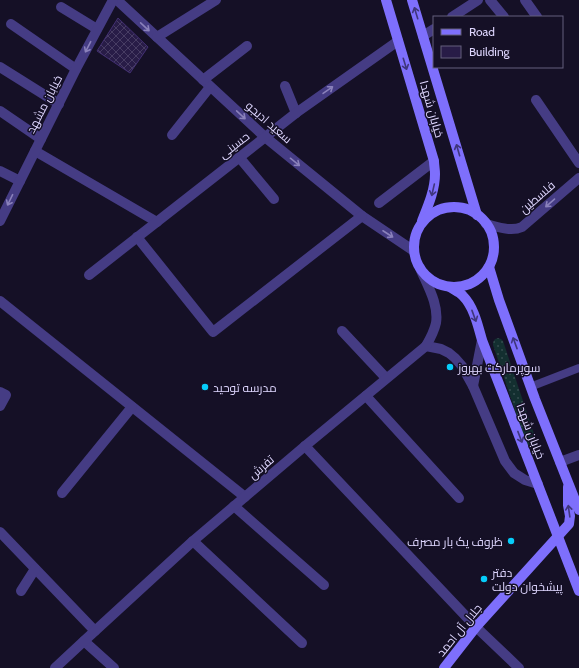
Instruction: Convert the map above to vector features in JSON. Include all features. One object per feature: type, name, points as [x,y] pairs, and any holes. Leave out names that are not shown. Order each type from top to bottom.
[{"type":"main road","name":"خیابان شهدا","points":[[386,0],[434,161],[434,187],[420,225]]},
{"type":"main road","name":"خیابان شهدا","points":[[412,0],[477,215]]},
{"type":"main road","points":[[446,208],[460,208],[469,210],[484,220],[486,224],[494,241],[492,259],[489,267],[472,283],[464,286],[450,287],[441,285],[433,281],[420,268],[414,251],[415,237],[420,225],[426,218],[438,210],[446,208]]},
{"type":"main road","name":"خیابان شهدا","points":[[489,267],[499,300],[530,387],[579,510]]},
{"type":"main road","name":"خیابان شهدا","points":[[450,287],[462,295],[468,302],[579,591]]},
{"type":"main road","name":"جلال آل احمد","points":[[444,668],[476,627],[567,527],[570,520],[568,481]]},
{"type":"street","name":"خیابان مشهد","points":[[0,221],[58,104],[113,0]]},
{"type":"street","name":"سعید ادبجو","points":[[117,0],[265,137],[362,216],[414,251]]},
{"type":"street","points":[[157,37],[216,0]]},
{"type":"street","points":[[454,16],[478,0]]},
{"type":"street","points":[[490,0],[503,16]]},
{"type":"street","points":[[524,0],[536,16]]},
{"type":"street","points":[[61,7],[97,29]]},
{"type":"street","points":[[11,24],[76,69]]},
{"type":"street","points":[[423,36],[433,29]]},
{"type":"street","name":"حسینی","points":[[89,276],[296,113],[398,41]]},
{"type":"street","points":[[172,135],[207,84],[247,46]]},
{"type":"street","points":[[0,66],[58,104]]},
{"type":"street","points":[[285,86],[296,113]]},
{"type":"street","points":[[536,100],[579,163]]},
{"type":"street","points":[[0,111],[41,139]]},
{"type":"street","points":[[35,151],[157,222]]},
{"type":"street","points":[[239,157],[274,199]]},
{"type":"street","points":[[379,203],[434,161]]},
{"type":"street","points":[[0,171],[20,181]]},
{"type":"street","name":"فلسطین","points":[[486,224],[512,230],[518,229],[579,178]]},
{"type":"street","points":[[137,237],[213,332],[362,216]]},
{"type":"street","name":"تفرش","points":[[55,668],[193,541],[426,346],[433,334],[436,323],[436,310],[420,268]]},
{"type":"street","points":[[0,301],[245,498]]},
{"type":"street","points":[[342,331],[386,378]]},
{"type":"street","points":[[473,386],[482,340]]},
{"type":"street","points":[[426,346],[441,350],[456,358],[473,386],[505,461],[514,473],[525,480],[538,484]]},
{"type":"street","points":[[0,392],[6,395],[0,406]]},
{"type":"street","points":[[366,396],[459,498]]},
{"type":"street","points":[[62,494],[132,406]]},
{"type":"street","points":[[305,446],[476,627],[519,668]]},
{"type":"street","points":[[560,462],[579,455]]},
{"type":"street","points":[[234,506],[324,585]]},
{"type":"street","points":[[0,532],[95,631]]},
{"type":"street","points":[[193,541],[302,643]]},
{"type":"street","points":[[21,591],[35,569]]},
{"type":"street","points":[[84,641],[114,668]]},
{"type":"lane","points":[[530,387],[579,368]]},
{"type":"green space","points":[[498,338],[503,341],[536,440],[534,446],[531,447],[526,443],[493,345],[494,340]]},
{"type":"building","points":[[118,18],[148,47],[130,73],[97,51]]},
{"type":"place","name":"سوپرمارکت بهروز","points":[[450,367]]},
{"type":"place","name":"مدرسه توحید","points":[[205,387]]},
{"type":"place","name":"ظروف یک بار مصرف","points":[[511,541]]},
{"type":"place","name":"دفتر پیشخوان دولت","points":[[484,579]]}]
